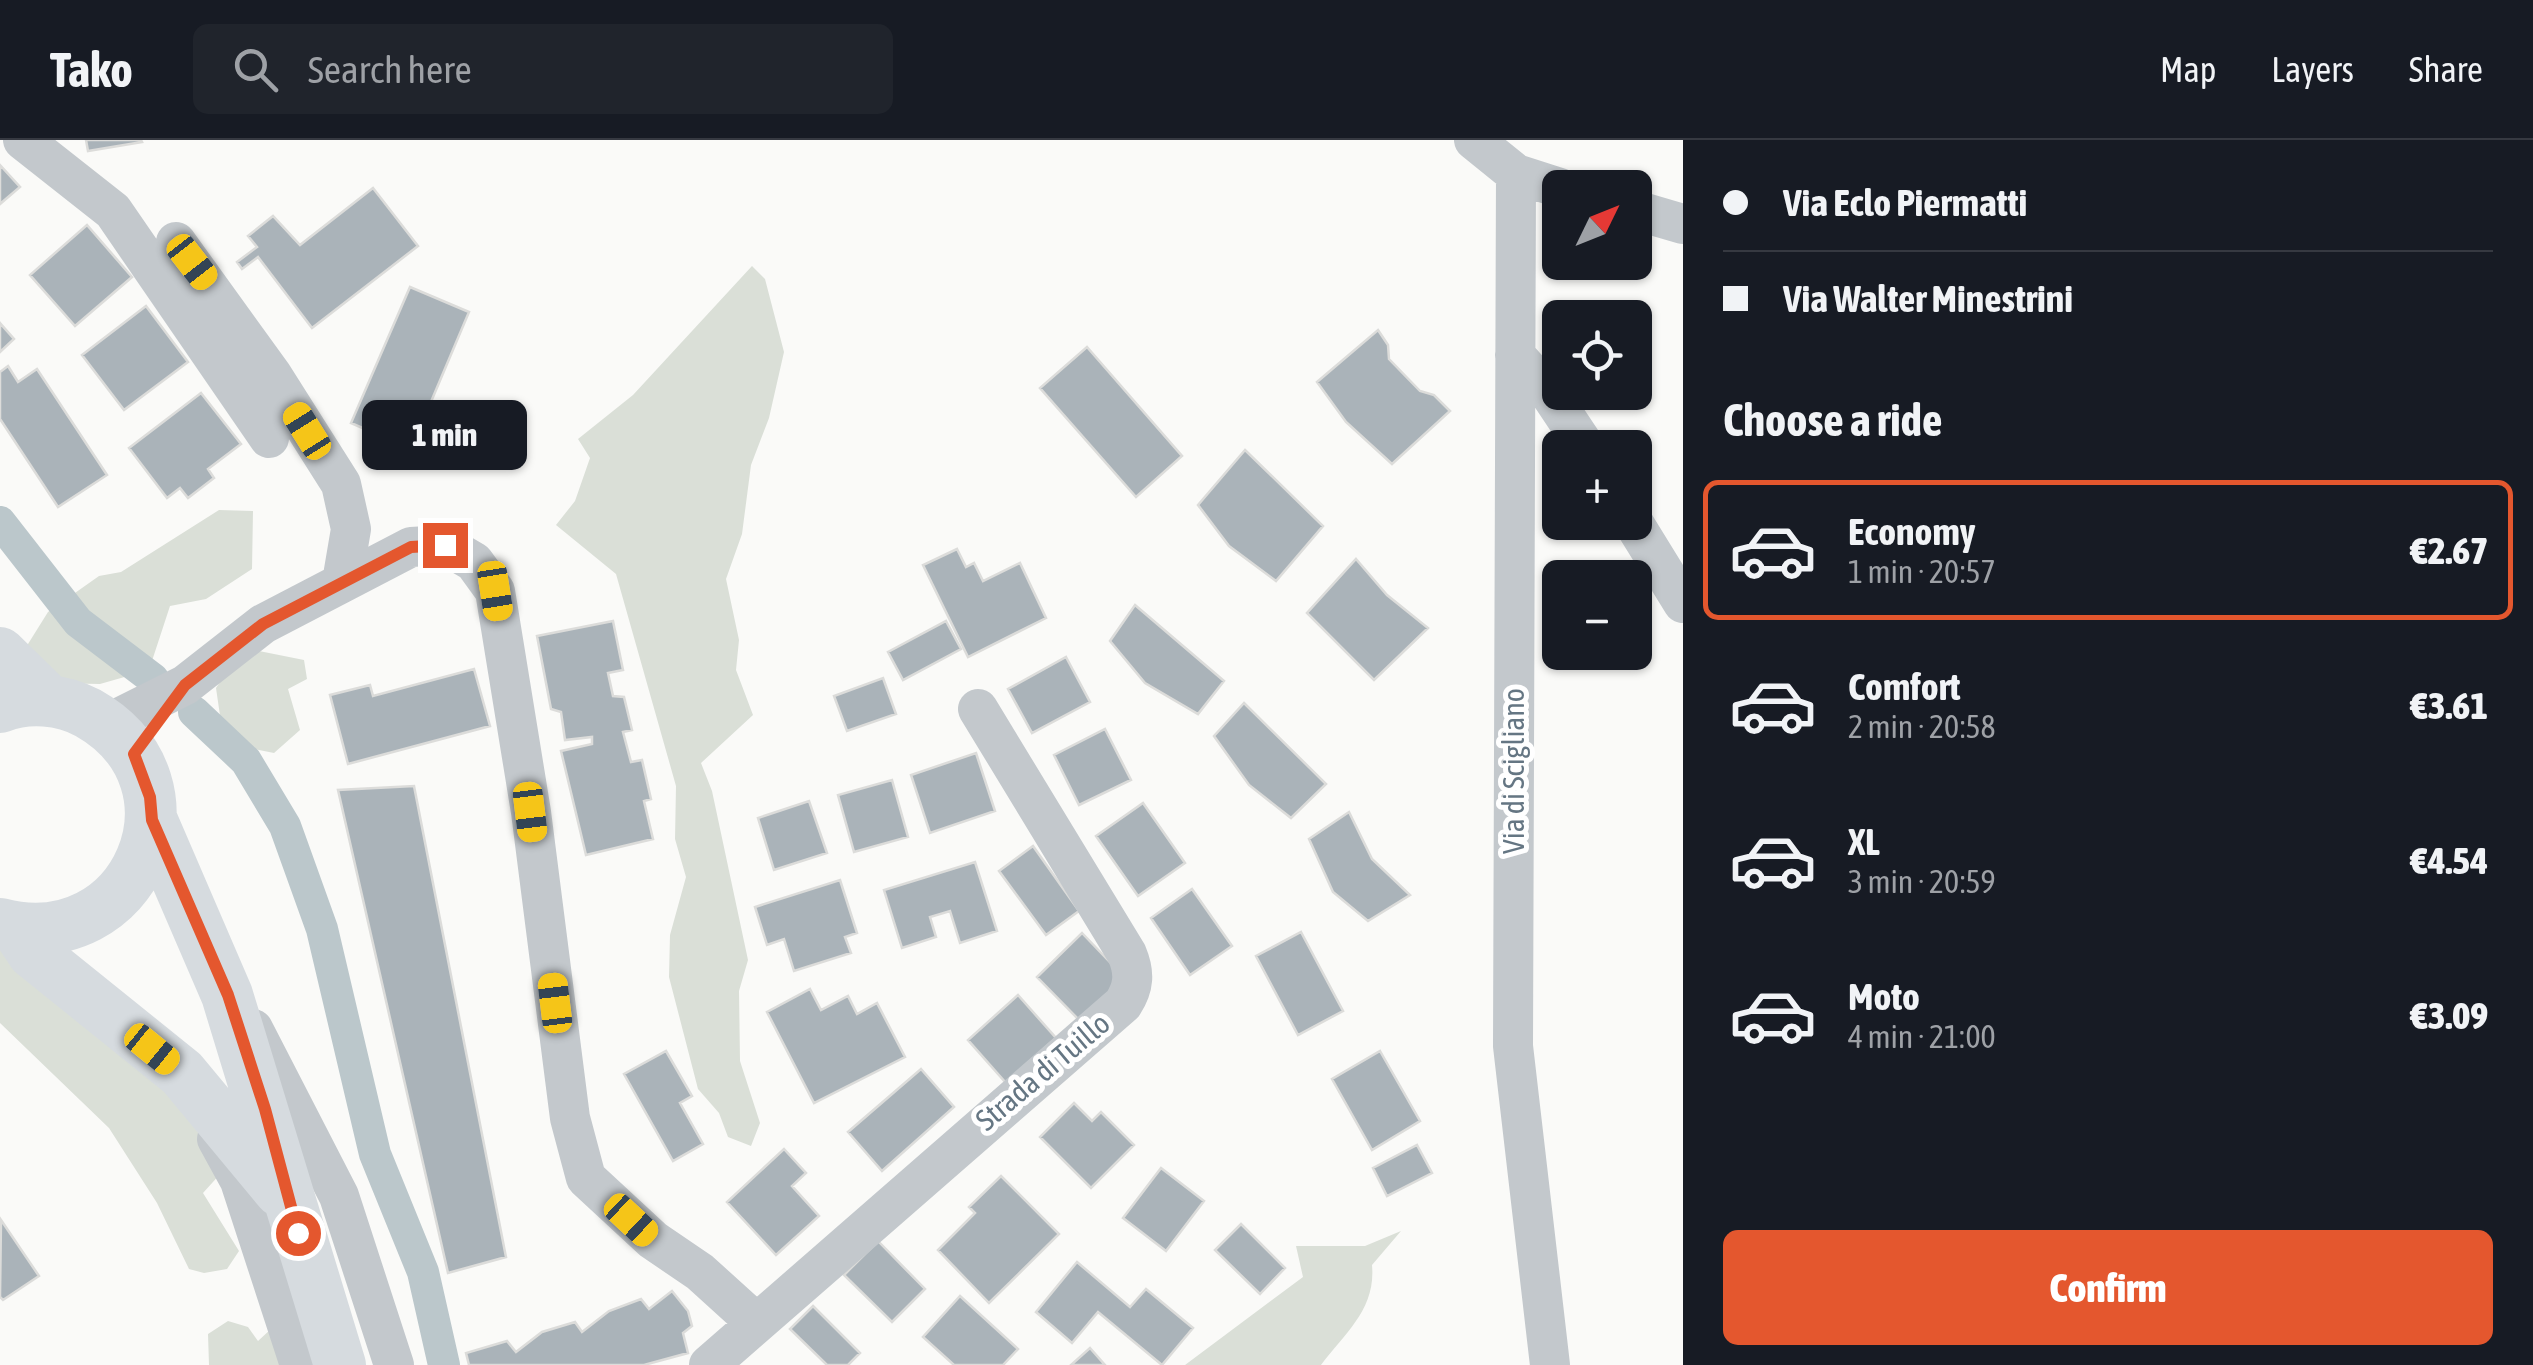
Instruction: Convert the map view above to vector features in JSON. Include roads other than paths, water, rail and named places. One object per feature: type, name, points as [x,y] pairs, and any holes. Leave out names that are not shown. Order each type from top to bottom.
[{"type":"main road","points":[[0,653],[24,704],[79,708],[121,739],[150,797],[152,820],[144,859],[123,892],[93,916],[56,929],[8,926]]},
{"type":"main road","points":[[152,820],[228,995],[340,1365]]},
{"type":"main road","points":[[8,926],[33,953],[182,1073],[288,1200]]},
{"type":"street","points":[[23,140],[113,210],[268,438]]},
{"type":"street","points":[[1474,140],[1516,174],[1542,182]]},
{"type":"street","name":"Via di Scigliano","points":[[1516,174],[1513,1046],[1550,1365]]},
{"type":"street","points":[[1652,215],[1683,224]]},
{"type":"street","points":[[176,242],[272,375],[341,484],[351,529],[342,582]]},
{"type":"street","points":[[1515,354],[1550,394],[1574,430]]},
{"type":"street","points":[[1644,540],[1683,603]]},
{"type":"street","points":[[121,739],[263,624],[411,547],[445,545],[474,562],[495,591],[530,812],[570,1118],[586,1178],[653,1240],[700,1272],[754,1321]]},
{"type":"street","name":"Strada di Tuillo","points":[[709,1365],[754,1321],[1123,1004],[1130,993],[1132,966],[1127,954],[978,709]]},
{"type":"street","points":[[228,995],[261,1039],[339,1196],[394,1365]]},
{"type":"street","points":[[182,1073],[240,1182],[300,1365]]},
{"type":"waterway","points":[[0,522],[78,622],[153,679]]},
{"type":"waterway","points":[[194,712],[246,761],[285,826],[322,929],[375,1154],[423,1272],[444,1365]]}]
